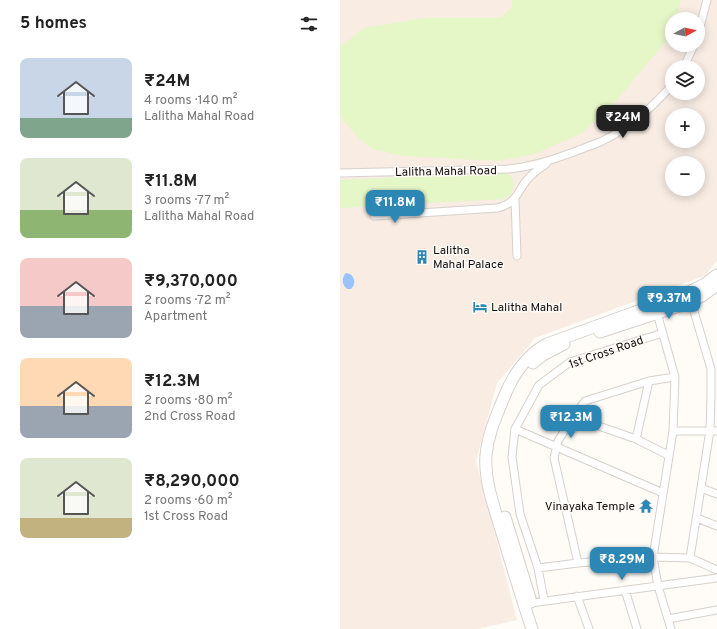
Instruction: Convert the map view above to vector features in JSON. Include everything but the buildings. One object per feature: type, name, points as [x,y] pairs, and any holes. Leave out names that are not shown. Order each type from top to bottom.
[{"type":"main road","points":[[532,629],[492,500],[486,464],[487,448],[491,431],[512,380],[528,358],[547,344],[685,294],[705,284],[717,275]]},
{"type":"main road","points":[[539,629],[497,492],[493,464],[494,449],[498,432],[516,387],[532,364],[543,355],[557,347],[691,301],[702,296],[717,285]]},
{"type":"street","points":[[703,12],[706,0]]},
{"type":"street","name":"Lalitha Mahal Road","points":[[340,173],[508,169],[535,165],[601,141],[637,119],[653,106],[665,93]]},
{"type":"street","name":"Lalitha Mahal Road","points":[[515,199],[525,182],[532,174],[551,160]]},
{"type":"street","points":[[374,216],[496,208],[504,207],[515,199]]},
{"type":"street","points":[[515,199],[517,256]]},
{"type":"street","points":[[690,558],[714,430],[711,368],[691,301]]},
{"type":"street","points":[[657,313],[675,377],[672,431],[653,557],[658,586],[671,629]]},
{"type":"street","name":"1st Cross Road","points":[[544,600],[538,568],[520,514],[512,456],[515,429],[539,385],[570,362],[663,333]]},
{"type":"street","points":[[578,563],[554,458],[558,442],[573,417],[586,401],[649,381],[675,377]]},
{"type":"street","points":[[636,439],[649,381]]},
{"type":"street","points":[[573,417],[636,439],[668,455]]},
{"type":"street","points":[[515,429],[663,493]]},
{"type":"street","points":[[672,431],[714,430]]},
{"type":"street","points":[[702,488],[717,494]]},
{"type":"street","points":[[697,518],[717,526]]},
{"type":"street","points":[[538,568],[653,557],[690,558],[717,570]]},
{"type":"street","points":[[531,602],[717,578]]},
{"type":"street","points":[[625,590],[637,629]]},
{"type":"street","points":[[577,596],[589,629]]},
{"type":"street","points":[[668,619],[717,610]]},
{"type":"shaded area","name":"Lalitha Mahal","points":[[340,0],[717,0],[717,261],[704,276],[535,338],[497,383],[476,461],[517,620],[478,629],[340,629]]},
{"type":"green space","points":[[512,0],[681,0],[678,12],[665,12],[665,42],[615,102],[582,133],[535,154],[498,161],[403,156],[372,149],[359,139],[340,116],[340,47],[364,28],[423,18],[502,17],[512,7]]},
{"type":"green space","points":[[501,172],[510,175],[514,185],[511,195],[503,199],[340,208],[340,180]]},
{"type":"water","points":[[346,273],[350,274],[354,279],[354,285],[351,289],[347,289],[343,283],[343,277]]},
{"type":"place","name":"Lalitha Mahal Palace","points":[[422,257]]},
{"type":"place","name":"Lalitha Mahal","points":[[480,307]]},
{"type":"place","name":"Vinayaka Temple","points":[[646,506]]}]
